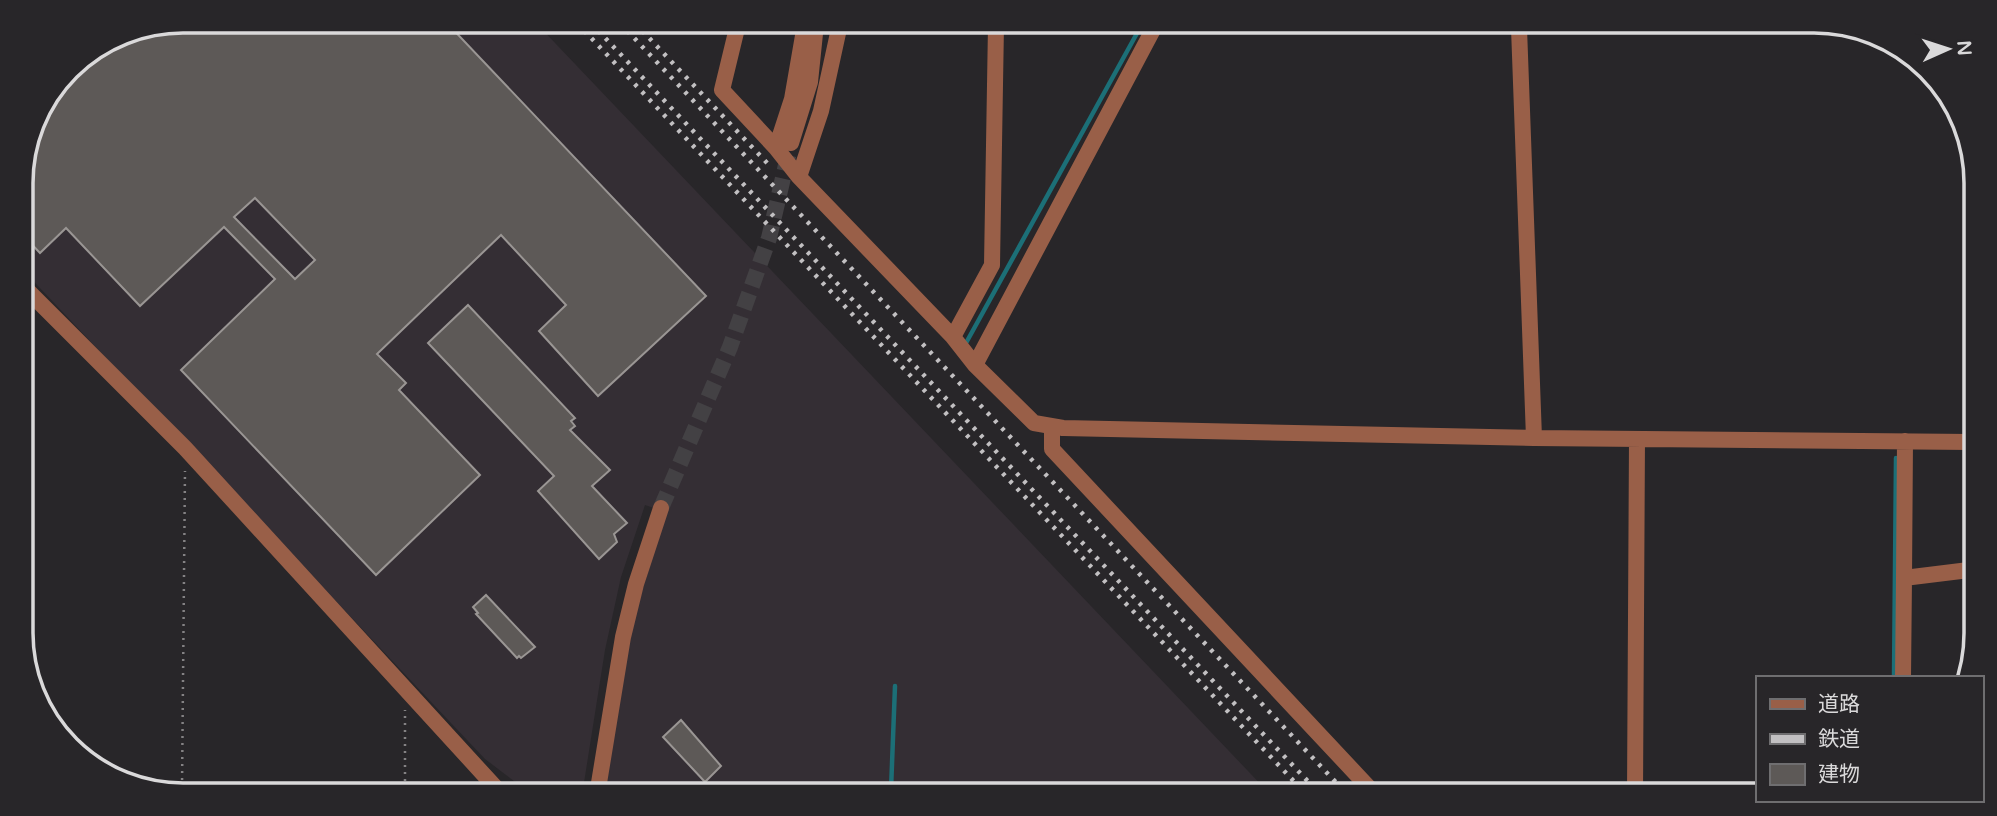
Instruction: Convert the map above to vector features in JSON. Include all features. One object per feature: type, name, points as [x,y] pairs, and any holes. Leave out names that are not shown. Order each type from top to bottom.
[{"type":"street","points":[[736,33],[722,90],[783,145],[799,177],[953,337],[975,365],[1034,423],[1052,427],[1534,438],[1964,442]]},
{"type":"street","points":[[783,145],[803,33]]},
{"type":"street","points":[[783,145],[810,82],[815,33]]},
{"type":"street","points":[[799,177],[821,111],[838,33]]},
{"type":"street","points":[[953,337],[992,265],[996,33]]},
{"type":"street","points":[[975,365],[1151,33]]},
{"type":"street","points":[[1519,33],[1534,438]]},
{"type":"street","points":[[34,297],[185,448],[491,783]]},
{"type":"street","points":[[34,304],[41,304]]},
{"type":"street","points":[[1052,427],[1052,449],[1364,782]]},
{"type":"street","points":[[1635,782],[1637,439]]},
{"type":"street","points":[[1903,676],[1905,441]]},
{"type":"street","points":[[599,783],[623,636],[636,584],[662,508]]},
{"type":"street","points":[[1904,578],[1964,571]]},
{"type":"path","points":[[182,783],[185,448]]},
{"type":"path","points":[[405,689],[405,783]]},
{"type":"shaded area","points":[[183,33],[546,33],[1259,782],[606,783],[632,625],[666,512],[645,505],[621,577],[605,650],[584,783],[516,783],[485,759],[34,281],[34,173],[38,144],[53,108],[64,92],[84,70],[108,53],[144,38]]},
{"type":"building","points":[[183,33],[456,33],[706,296],[598,396],[539,331],[566,305],[501,235],[377,354],[406,383],[399,390],[480,475],[376,575],[181,370],[275,279],[224,227],[140,306],[66,228],[40,253],[34,246],[34,173],[41,135],[53,108],[64,92],[84,70],[108,53],[144,38]],"holes":[[[255,198],[315,260],[295,279],[234,217]]]},
{"type":"building","points":[[468,305],[575,418],[571,421],[575,426],[570,430],[610,470],[592,486],[627,523],[614,534],[617,542],[599,559],[538,491],[554,476],[428,343]]},
{"type":"building","points":[[486,595],[535,647],[521,658],[517,658],[476,614],[478,613],[473,607]]},
{"type":"building","points":[[681,720],[721,766],[705,782],[663,737]]},
{"type":"waterway","points":[[966,343],[1137,33]]},
{"type":"waterway","points":[[1894,676],[1896,458]]},
{"type":"waterway","points":[[891,783],[895,686]]},
{"type":"tunnel","points":[[661,508],[730,347],[769,238],[789,152]]},
{"type":"railway","points":[[586,33],[1295,782]]},
{"type":"railway","points":[[600,33],[1309,782]]},
{"type":"railway","points":[[629,33],[1336,782]]},
{"type":"railway","points":[[644,33],[769,165]]}]
